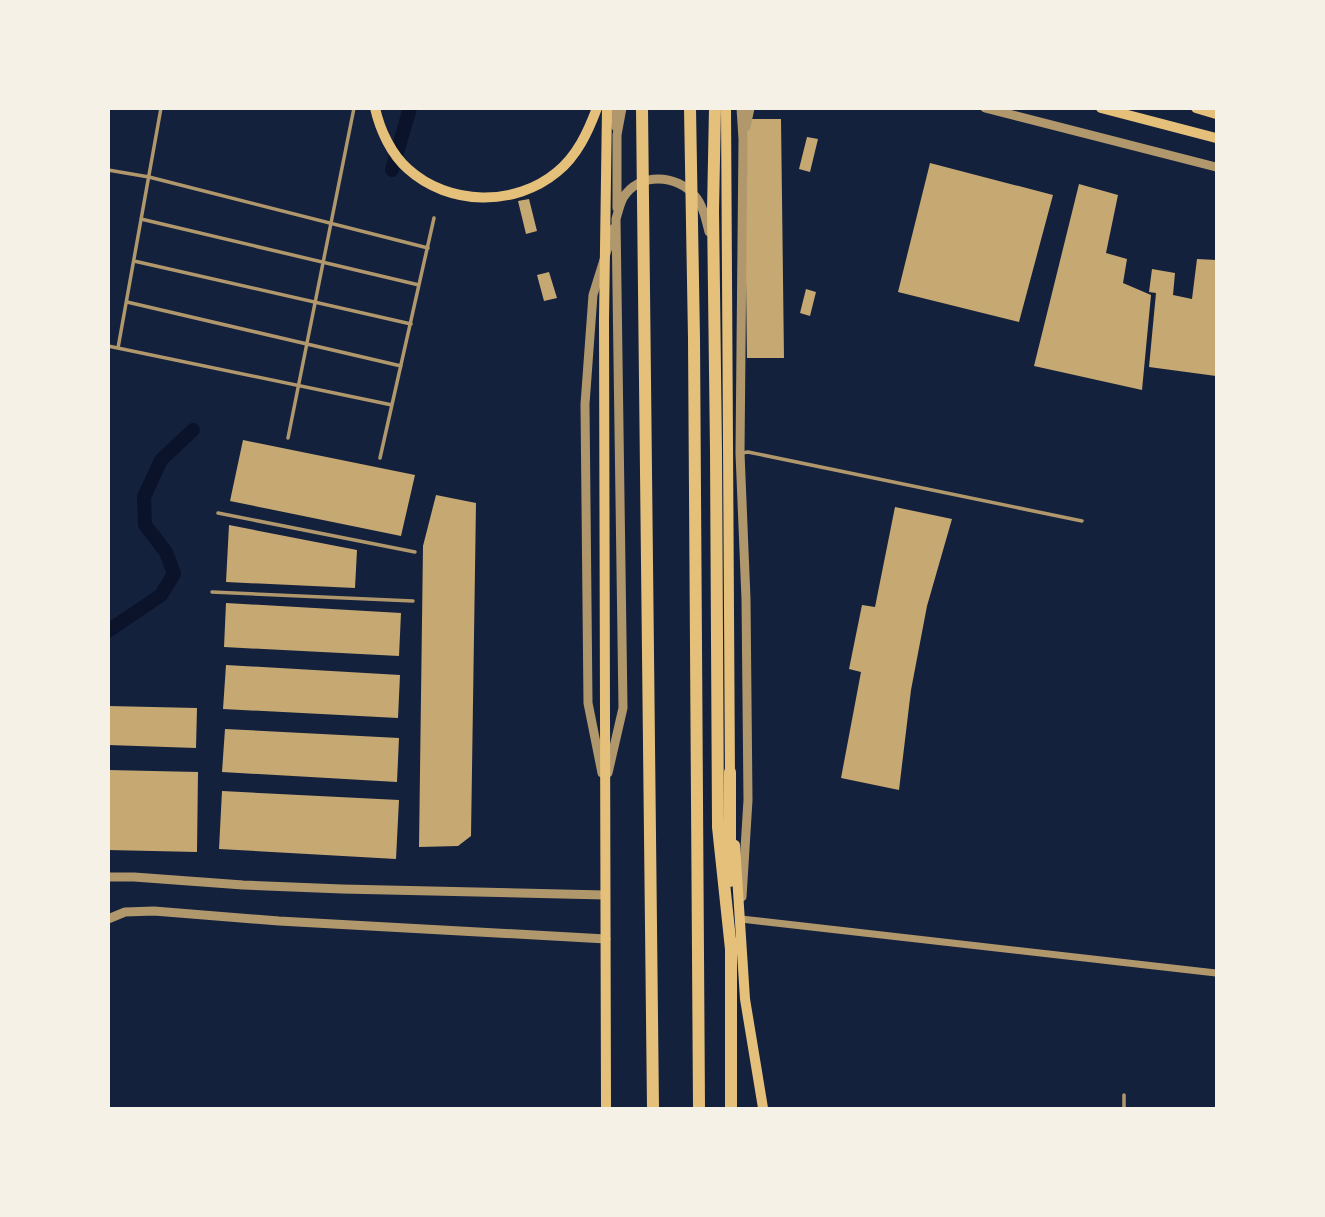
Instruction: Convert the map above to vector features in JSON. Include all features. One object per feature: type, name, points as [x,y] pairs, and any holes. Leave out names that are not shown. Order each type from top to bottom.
[{"type":"highway","points":[[375,108],[386,140],[408,170],[447,192],[465,197],[486,198],[522,191],[557,173],[580,146],[597,108]]},
{"type":"highway","points":[[642,108],[653,1108]]},
{"type":"highway","points":[[690,108],[699,1108]]},
{"type":"highway","points":[[715,108],[713,245],[718,827],[731,949]]},
{"type":"highway","points":[[1196,108],[1216,114]]},
{"type":"highway","points":[[1103,109],[1216,138]]},
{"type":"highway","points":[[730,772],[731,1108]]},
{"type":"main road","points":[[606,1108],[604,320],[607,108]]},
{"type":"main road","points":[[726,108],[730,772],[745,999],[764,1108]]},
{"type":"street","points":[[605,785],[623,708],[617,135],[614,108]]},
{"type":"street","points":[[617,135],[622,108]]},
{"type":"street","points":[[617,135],[629,108]]},
{"type":"street","points":[[741,108],[740,453],[746,599],[748,800],[741,919],[1216,973]]},
{"type":"street","points":[[743,139],[750,108]]},
{"type":"street","points":[[985,108],[1216,167]]},
{"type":"street","points":[[605,785],[588,703],[585,404],[593,295],[623,198],[636,185],[659,179],[678,182],[696,197],[706,216],[713,245]]},
{"type":"street","points":[[108,877],[243,885],[605,895]]},
{"type":"street","points":[[108,919],[125,912],[154,911],[279,921],[606,939]]},
{"type":"lane","points":[[118,348],[161,108]]},
{"type":"lane","points":[[288,438],[354,108]]},
{"type":"lane","points":[[108,170],[149,177],[428,248]]},
{"type":"lane","points":[[380,458],[434,218]]},
{"type":"lane","points":[[141,219],[419,285]]},
{"type":"lane","points":[[134,261],[411,324]]},
{"type":"lane","points":[[127,302],[401,366]]},
{"type":"lane","points":[[108,346],[392,405]]},
{"type":"lane","points":[[740,453],[748,452],[1082,521]]},
{"type":"lane","points":[[218,513],[415,552]]},
{"type":"lane","points":[[212,592],[413,601]]},
{"type":"lane","points":[[1124,1095],[1124,1108]]},
{"type":"building","points":[[744,119],[781,119],[784,358],[747,358]]},
{"type":"building","points":[[807,137],[818,139],[810,172],[799,169]]},
{"type":"building","points":[[930,163],[1053,195],[1019,322],[898,292]]},
{"type":"building","points":[[1079,184],[1118,195],[1106,253],[1127,259],[1123,283],[1151,295],[1142,390],[1034,366]]},
{"type":"building","points":[[529,199],[537,231],[526,234],[518,201]]},
{"type":"building","points":[[1197,259],[1216,260],[1216,376],[1149,367],[1156,293],[1149,292],[1152,269],[1175,273],[1173,295],[1192,299]]},
{"type":"building","points":[[549,272],[557,298],[544,301],[537,275]]},
{"type":"building","points":[[806,289],[816,292],[810,316],[800,313]]},
{"type":"building","points":[[243,440],[415,475],[401,536],[230,501]]},
{"type":"building","points":[[436,495],[476,503],[471,836],[458,846],[419,847],[423,546]]},
{"type":"building","points":[[895,507],[952,519],[927,606],[911,690],[899,790],[841,778],[861,672],[849,669],[862,605],[875,607]]},
{"type":"building","points":[[229,525],[357,550],[355,588],[226,582]]},
{"type":"building","points":[[226,603],[401,613],[399,656],[224,647]]},
{"type":"building","points":[[226,665],[400,675],[398,718],[223,709]]},
{"type":"building","points":[[108,706],[197,708],[196,748],[108,745]]},
{"type":"building","points":[[225,729],[399,738],[397,782],[222,772]]},
{"type":"building","points":[[108,770],[198,772],[197,852],[108,850]]},
{"type":"building","points":[[222,791],[399,800],[396,859],[219,849]]},
{"type":"waterway","points":[[392,170],[410,108]]},
{"type":"waterway","points":[[108,631],[161,595],[174,574],[166,552],[145,525],[144,497],[161,460],[193,430]]}]
